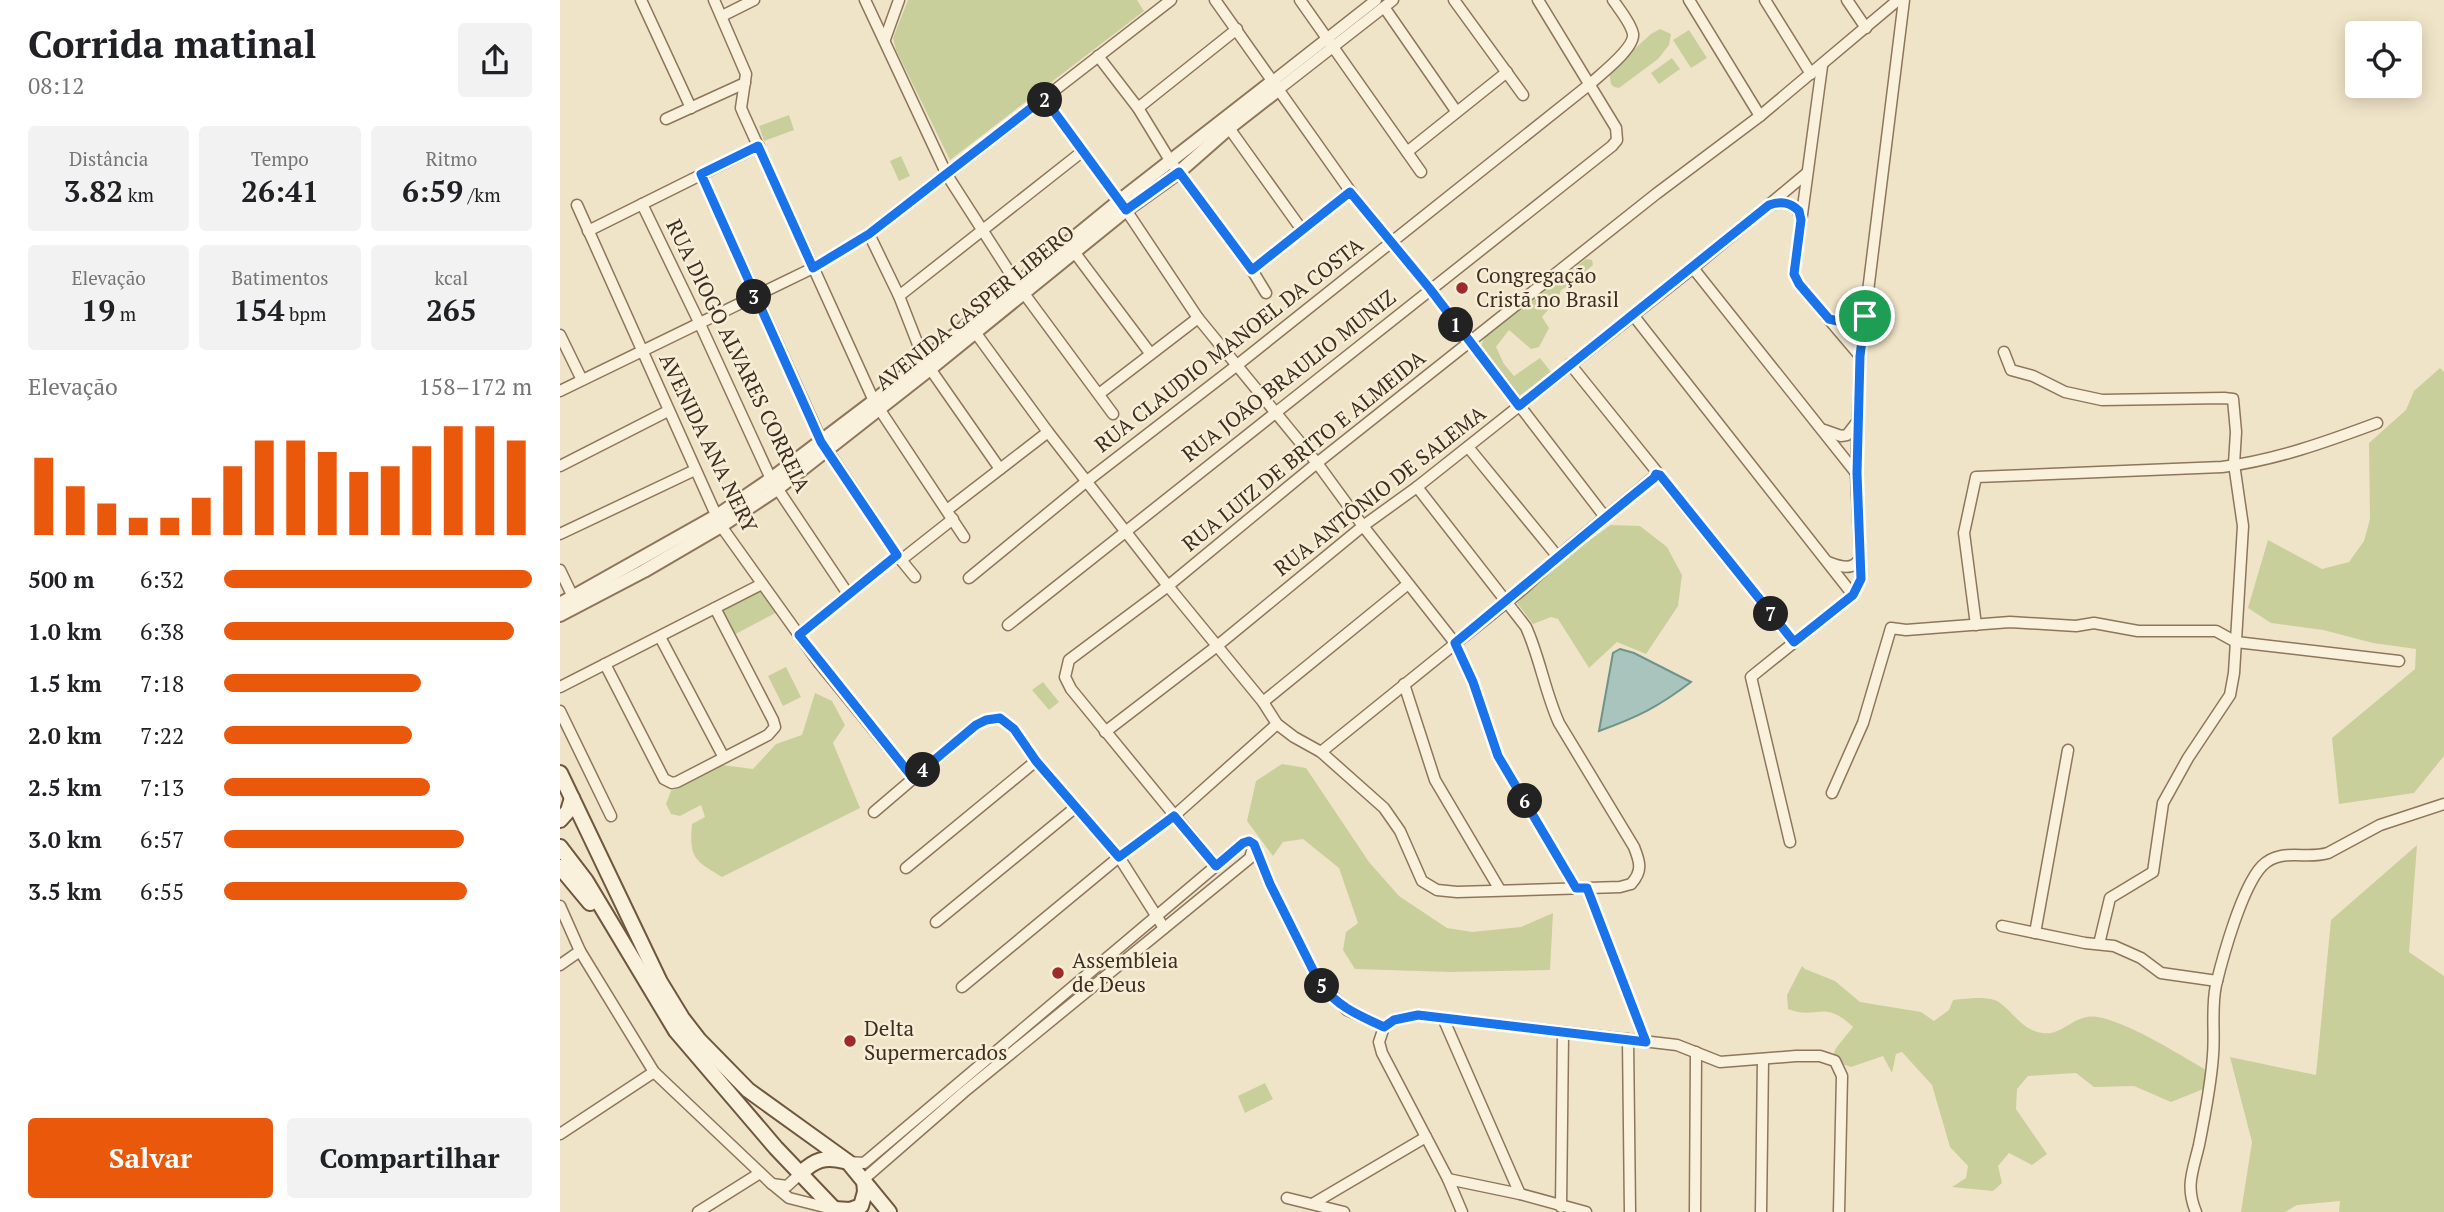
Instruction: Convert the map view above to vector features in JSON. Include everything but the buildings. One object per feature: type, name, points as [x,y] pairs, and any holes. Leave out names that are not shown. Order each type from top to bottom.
[{"type":"main road","points":[[560,773],[660,982],[682,1018],[699,1040],[748,1090],[848,1162],[889,1212]]},
{"type":"main road","points":[[560,821],[568,811],[572,798]]},
{"type":"main road","points":[[560,847],[586,881],[623,944]]},
{"type":"main road","points":[[560,867],[632,956],[676,1031],[800,1174],[836,1211],[861,1206],[865,1192],[864,1179]]},
{"type":"main road","points":[[800,1174],[816,1161],[832,1158],[848,1162]]},
{"type":"main road","points":[[813,1187],[812,1175],[816,1161]]},
{"type":"street","points":[[641,0],[691,108]]},
{"type":"street","points":[[715,0],[746,74],[741,108],[876,405],[964,537]]},
{"type":"street","points":[[722,16],[754,0]]},
{"type":"street","points":[[865,0],[947,175],[1021,288],[1112,414]]},
{"type":"street","points":[[885,38],[899,0]]},
{"type":"street","points":[[560,391],[813,268],[869,234],[1171,0]]},
{"type":"street","points":[[1215,0],[1350,192],[1430,289],[1605,517]]},
{"type":"street","points":[[1300,0],[1421,172]]},
{"type":"street","name":"AVENIDA CASPER LIBERO","points":[[1175,167],[1380,3],[1393,0]]},
{"type":"street","points":[[1454,0],[1523,95]]},
{"type":"street","points":[[1538,0],[1590,83]]},
{"type":"street","name":"RUA CLAUDIO MANOEL DA COSTA","points":[[969,578],[1087,481],[1236,366],[1590,83],[1626,50],[1633,37],[1632,30],[1613,0]]},
{"type":"street","points":[[1689,0],[1760,116]]},
{"type":"street","points":[[1765,0],[1811,74]]},
{"type":"street","points":[[1847,0],[1866,28]]},
{"type":"street","name":"RUA LUIZ DE BRITO E ALMEIDA","points":[[1105,732],[1066,681],[1065,670],[1069,660],[1168,586],[1317,463],[1656,194],[1760,116],[1898,0]]},
{"type":"street","points":[[1790,842],[1751,677],[1853,595],[1861,579],[1857,473],[1860,356],[1904,0]]},
{"type":"street","points":[[1380,3],[1456,111]]},
{"type":"street","points":[[1138,108],[1237,29]]},
{"type":"street","points":[[1098,56],[1138,108],[1175,167],[1252,270],[1266,293]]},
{"type":"street","points":[[1822,66],[1794,274],[1799,284],[1860,356]]},
{"type":"street","points":[[1407,152],[1507,72]]},
{"type":"street","points":[[666,119],[745,83]]},
{"type":"street","name":"RUA JOÃO BRAULIO MUNIZ","points":[[1008,625],[1612,146],[1617,140],[1616,128],[1590,83]]},
{"type":"street","name":"AVENIDA CASPER LIBERO","points":[[560,615],[645,571],[824,447],[1123,205],[1229,128],[1276,85]]},
{"type":"street","points":[[1044,98],[1123,205],[1198,318],[1276,411],[1455,643],[1473,682],[1498,756],[1576,888]]},
{"type":"street","points":[[1229,128],[1302,230]]},
{"type":"street","points":[[588,231],[758,146]]},
{"type":"street","points":[[899,296],[1083,151]]},
{"type":"street","name":"RUA ANTÔNIO DE SALEMA","points":[[1105,732],[1693,268],[1807,173]]},
{"type":"street","points":[[701,174],[824,447],[899,558],[915,577]]},
{"type":"street","points":[[1252,270],[1350,192]]},
{"type":"street","points":[[1769,205],[1779,202],[1790,204],[1799,211],[1801,220]]},
{"type":"street","name":"RUA DIOGO ALVARES CORREIA","points":[[642,204],[774,484],[848,594]]},
{"type":"street","name":"AVENIDA ANA NERY","points":[[577,205],[720,521],[799,635],[913,778]]},
{"type":"street","name":"AVENIDA CASPER LIBERO","points":[[927,364],[975,332],[1021,288],[1075,253],[1123,205]]},
{"type":"street","points":[[869,234],[899,296],[927,364],[1000,469]]},
{"type":"street","points":[[1075,253],[1150,353]]},
{"type":"street","points":[[1693,268],[1857,473]]},
{"type":"street","points":[[1633,315],[1853,595]]},
{"type":"street","points":[[1829,319],[1855,325],[1865,316]]},
{"type":"street","points":[[1099,394],[1198,318]]},
{"type":"street","points":[[975,332],[1048,432],[1263,702],[1277,724],[1321,752],[1394,820],[1418,872],[1427,885],[1447,891],[1620,887],[1632,884],[1640,871],[1640,862],[1634,847],[1568,741],[1550,704],[1533,642],[1526,627],[1417,487]]},
{"type":"street","points":[[560,335],[582,380]]},
{"type":"street","points":[[2004,352],[2011,370],[2033,376],[2065,393],[2102,400],[2233,400],[2235,466],[2243,526],[2230,695],[2163,803],[2153,873],[2110,898],[2099,944]]},
{"type":"street","points":[[1570,364],[1794,642]]},
{"type":"street","points":[[560,466],[668,411]]},
{"type":"street","points":[[1821,429],[1847,435],[1858,418]]},
{"type":"street","points":[[1976,625],[1964,533],[1976,477],[2258,463],[2376,423]]},
{"type":"street","points":[[799,635],[848,594],[899,558],[1000,469],[1048,432]]},
{"type":"street","points":[[1468,447],[1558,556]]},
{"type":"street","points":[[560,534],[695,470]]},
{"type":"street","points":[[1321,752],[1522,589],[1656,474],[1660,475]]},
{"type":"street","name":"AVENIDA CASPER LIBERO","points":[[560,604],[720,521]]},
{"type":"street","points":[[1828,562],[1846,568],[1858,563],[1860,558]]},
{"type":"street","points":[[560,570],[573,597]]},
{"type":"street","points":[[560,687],[762,584]]},
{"type":"street","points":[[1263,702],[1408,584]]},
{"type":"street","points":[[605,664],[664,779],[677,782],[768,735],[775,727],[715,608]]},
{"type":"street","points":[[1832,793],[1863,723],[1891,628],[1906,630],[2010,622],[2076,625],[2094,623],[2138,631],[2216,631],[2236,642],[2399,661]]},
{"type":"street","points":[[660,637],[723,756]]},
{"type":"street","points":[[1404,684],[1435,780],[1500,890]]},
{"type":"street","points":[[560,711],[611,816]]},
{"type":"street","points":[[874,812],[976,725],[1000,718],[1014,729],[1036,761],[1119,857],[1164,928]]},
{"type":"street","points":[[962,987],[1119,857],[1174,816],[1277,724]]},
{"type":"street","points":[[1105,732],[1216,866]]},
{"type":"street","points":[[2035,933],[2068,750]]},
{"type":"street","points":[[906,867],[1036,761]]},
{"type":"street","points":[[2196,1212],[2190,1198],[2191,1181],[2208,1096],[2217,981],[2248,888],[2263,864],[2279,855],[2319,856],[2380,825],[2444,804]]},
{"type":"street","points":[[936,922],[1076,807]]},
{"type":"street","points":[[864,1179],[1055,1002],[1243,843],[1249,841],[1254,844],[1270,884],[1320,984],[1347,1010],[1384,1027]]},
{"type":"street","points":[[848,1162],[864,1163],[1063,1012],[1250,858],[1254,844]]},
{"type":"street","points":[[1587,888],[1646,1042]]},
{"type":"street","points":[[560,906],[580,951],[654,1072],[789,1198],[836,1211]]},
{"type":"street","points":[[2003,926],[2114,946],[2141,957],[2161,973],[2217,981]]},
{"type":"street","points":[[560,965],[580,951]]},
{"type":"street","points":[[1055,1002],[1063,1012]]},
{"type":"street","points":[[1462,1212],[1378,1042],[1384,1027],[1405,1016],[1418,1015],[1676,1045],[1720,1062],[1796,1055],[1831,1058],[1842,1076],[1839,1212]]},
{"type":"street","points":[[1443,1018],[1520,1194]]},
{"type":"street","points":[[1562,1207],[1563,1033]]},
{"type":"street","points":[[1628,1039],[1630,1212]]},
{"type":"street","points":[[1695,1212],[1696,1052]]},
{"type":"street","points":[[1761,1212],[1763,1059]]},
{"type":"street","points":[[560,1134],[654,1072]]},
{"type":"street","points":[[1314,1203],[1426,1137]]},
{"type":"street","points":[[698,1212],[760,1173]]},
{"type":"street","points":[[772,1184],[787,1186],[800,1174]]},
{"type":"street","points":[[1448,1179],[1520,1194],[1586,1212]]},
{"type":"street","points":[[1286,1198],[1344,1212]]},
{"type":"green space","points":[[908,0],[1137,0],[1144,11],[950,160],[896,50],[893,38]]},
{"type":"green space","points":[[1660,29],[1671,34],[1669,45],[1658,59],[1619,88],[1614,87],[1609,72]]},
{"type":"green space","points":[[1689,30],[1707,58],[1691,68],[1673,40]]},
{"type":"green space","points":[[1672,58],[1680,69],[1659,84],[1651,73]]},
{"type":"green space","points":[[789,115],[794,130],[764,141],[759,126]]},
{"type":"green space","points":[[901,156],[910,176],[899,181],[890,161]]},
{"type":"green space","points":[[1586,259],[1592,260],[1593,265],[1561,290],[1556,301],[1542,317],[1549,328],[1539,347],[1531,349],[1509,330],[1496,347],[1504,364],[1514,376],[1540,358],[1552,373],[1519,396],[1481,346],[1485,336]]},
{"type":"green space","points":[[2440,368],[2444,372],[2444,756],[2414,793],[2339,804],[2332,738],[2415,669],[2416,649],[2373,643],[2323,630],[2271,623],[2248,608],[2268,540],[2322,569],[2349,562],[2364,541],[2370,519],[2369,443],[2406,410],[2414,391]]},
{"type":"green space","points":[[1611,525],[1640,526],[1667,547],[1682,575],[1678,606],[1646,654],[1617,642],[1589,668],[1558,619],[1551,617],[1533,624],[1517,603],[1549,571]]},
{"type":"green space","points":[[762,584],[781,610],[730,637],[715,608]]},
{"type":"green space","points":[[786,667],[801,697],[783,706],[768,676]]},
{"type":"green space","points":[[1043,682],[1059,702],[1049,710],[1032,690]]},
{"type":"green space","points":[[815,693],[832,701],[845,725],[833,743],[860,808],[722,877],[699,862],[693,851],[692,824],[705,817],[701,805],[680,816],[671,814],[666,804],[671,791],[722,765],[753,769],[776,744],[802,735]]},
{"type":"green space","points":[[1282,764],[1306,768],[1369,862],[1399,896],[1447,928],[1472,932],[1521,927],[1553,913],[1550,970],[1450,972],[1355,969],[1343,950],[1346,932],[1358,923],[1339,868],[1303,839],[1283,842],[1273,856],[1247,821],[1256,781]]},
{"type":"green space","points":[[2417,845],[2409,952],[2444,976],[2444,1212],[2339,1212],[2340,1201],[2297,1205],[2285,1212],[2241,1212],[2252,1142],[2230,1057],[2316,1075],[2331,920]]},
{"type":"green space","points":[[1802,966],[1835,981],[1860,1002],[1921,1012],[1934,1021],[1949,1010],[1953,1000],[1978,998],[1996,1001],[2036,1032],[2055,1032],[2087,1017],[2113,1021],[2148,1037],[2208,1071],[2206,1088],[2171,1102],[2134,1086],[2094,1087],[2076,1073],[2028,1076],[2017,1089],[2016,1109],[2047,1154],[2032,1165],[2009,1153],[1998,1166],[2002,1183],[1993,1191],[1952,1187],[1966,1178],[1968,1166],[1950,1147],[1932,1085],[1902,1052],[1896,1054],[1892,1073],[1883,1056],[1851,1067],[1831,1060],[1836,1048],[1853,1027],[1843,1018],[1827,1012],[1806,1013],[1788,1009],[1787,995]]},
{"type":"green space","points":[[1265,1083],[1273,1099],[1245,1113],[1238,1096]]},
{"type":"water","points":[[1620,649],[1634,653],[1691,682],[1647,711],[1599,731],[1613,653]]},
{"type":"place","name":"Congregação Cristã no Brasil","points":[[1462,288]]},
{"type":"place","name":"Assembleia de Deus","points":[[1058,973]]},
{"type":"place","name":"Delta Supermercados","points":[[850,1041]]},
{"type":"route","points":[[1044,98],[1126,210],[1179,172],[1252,270],[1350,192],[1430,289],[1519,406],[1769,205],[1779,202],[1794,206],[1801,214],[1794,274],[1799,284],[1829,319],[1855,325],[1865,316],[1860,356],[1857,473],[1861,579],[1853,595],[1828,617],[1794,642],[1660,475],[1656,474],[1455,643],[1473,682],[1498,756],[1576,888],[1587,888],[1646,1042],[1418,1015],[1405,1016],[1384,1027],[1347,1010],[1320,984],[1270,884],[1254,844],[1249,841],[1243,843],[1216,866],[1174,816],[1119,857],[1036,761],[1014,729],[1000,718],[992,718],[976,725],[913,778],[819,663],[799,635],[897,555],[821,442],[701,174],[758,146],[813,268],[869,234],[1044,98]]}]
